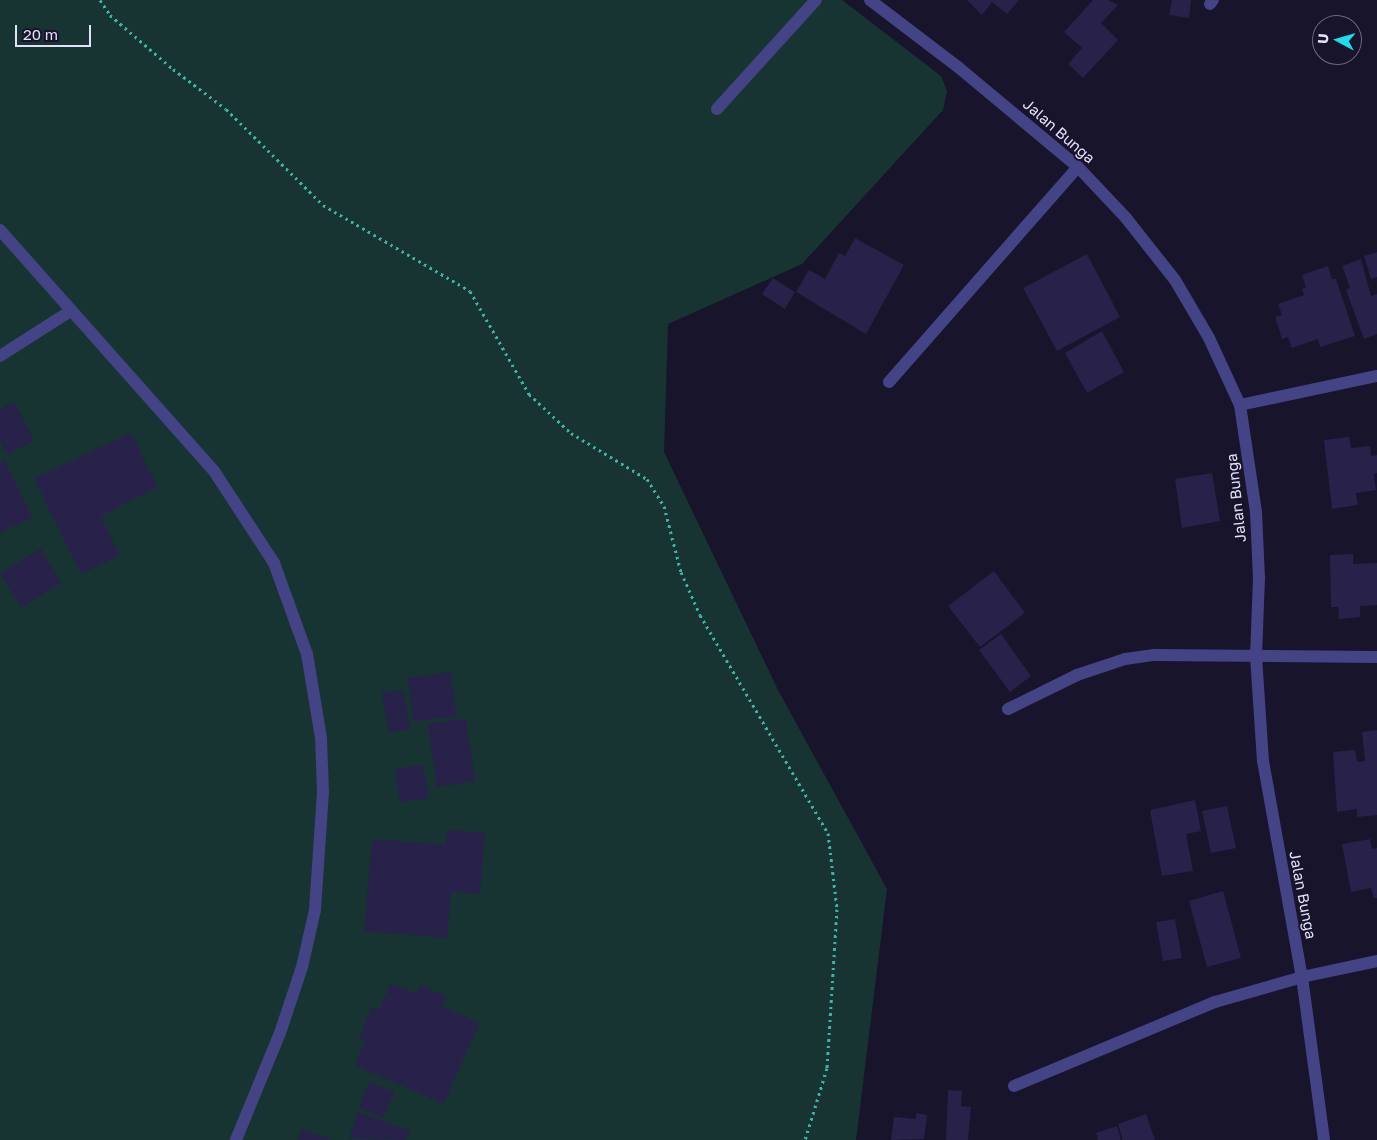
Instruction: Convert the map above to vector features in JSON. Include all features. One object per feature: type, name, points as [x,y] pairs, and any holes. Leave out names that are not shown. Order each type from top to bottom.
[{"type":"street","points":[[717,109],[816,0]]},
{"type":"street","name":"Jalan Bunga","points":[[870,0],[958,67],[1078,168],[1126,218],[1175,280],[1209,338],[1240,405],[1256,512],[1259,578],[1256,656],[1263,761],[1302,977],[1324,1140]]},
{"type":"street","points":[[889,382],[1078,168]]},
{"type":"street","points":[[0,230],[214,471],[245,515],[274,563],[306,654],[321,738],[323,792],[317,893],[302,967],[280,1033],[236,1140]]},
{"type":"street","points":[[0,356],[72,310]]},
{"type":"street","points":[[1240,405],[1377,376]]},
{"type":"street","points":[[1008,709],[1077,675],[1126,659],[1185,653],[1256,656],[1377,657]]},
{"type":"street","points":[[1014,1086],[1215,1002],[1302,977],[1377,961]]},
{"type":"path","points":[[100,0],[110,15],[173,69],[226,108],[323,205],[470,291],[529,394],[571,433],[647,479],[664,506],[681,572],[700,615],[828,833],[837,908],[826,1068],[805,1140]]},
{"type":"green space","points":[[0,0],[842,0],[941,76],[947,91],[943,110],[802,264],[668,324],[664,452],[778,690],[887,889],[856,1140],[0,1140]]},
{"type":"building","points":[[967,0],[1019,0],[1007,14],[992,2],[982,15]]},
{"type":"building","points":[[1093,0],[1108,0],[1118,5],[1101,23],[1118,40],[1083,78],[1068,64],[1082,48],[1064,32]]},
{"type":"building","points":[[1172,0],[1191,0],[1189,18],[1169,15]]},
{"type":"building","points":[[855,238],[904,265],[866,334],[796,292],[809,270],[825,279],[839,253],[845,256]]},
{"type":"building","points":[[1377,252],[1377,277],[1371,279],[1364,256]]},
{"type":"building","points":[[1087,254],[1120,317],[1057,351],[1023,288]]},
{"type":"building","points":[[1361,259],[1371,296],[1377,294],[1377,334],[1364,339],[1346,290],[1350,288],[1342,266]]},
{"type":"building","points":[[1328,266],[1332,279],[1336,279],[1355,336],[1320,347],[1318,339],[1292,348],[1288,337],[1282,339],[1275,317],[1282,315],[1278,304],[1304,295],[1302,289],[1306,287],[1302,275]]},
{"type":"building","points":[[773,278],[795,292],[785,309],[762,294]]},
{"type":"building","points":[[1102,331],[1124,372],[1087,393],[1065,353]]},
{"type":"building","points":[[14,402],[34,440],[7,455],[0,441],[0,409]]},
{"type":"building","points":[[131,433],[158,487],[100,516],[120,555],[81,574],[34,478]]},
{"type":"building","points":[[1349,437],[1351,448],[1370,446],[1371,456],[1377,455],[1377,473],[1374,474],[1376,490],[1356,493],[1358,505],[1332,509],[1324,440]]},
{"type":"building","points":[[4,460],[32,517],[0,533],[0,463]]},
{"type":"building","points":[[1212,473],[1220,521],[1182,528],[1175,479]]},
{"type":"building","points":[[41,549],[61,583],[21,608],[0,573]]},
{"type":"building","points":[[1353,554],[1353,564],[1377,563],[1377,605],[1360,606],[1360,617],[1339,619],[1338,607],[1331,607],[1330,555]]},
{"type":"building","points":[[994,571],[1025,613],[980,647],[948,606]]},
{"type":"building","points":[[1001,634],[1031,676],[1010,692],[979,650]]},
{"type":"building","points":[[451,672],[456,716],[413,721],[408,678]]},
{"type":"building","points":[[403,690],[410,729],[389,733],[382,693]]},
{"type":"building","points":[[466,719],[475,781],[437,787],[428,724]]},
{"type":"building","points":[[1377,730],[1377,815],[1357,817],[1357,809],[1337,812],[1333,752],[1355,750],[1357,762],[1365,761],[1362,732]]},
{"type":"building","points":[[423,765],[429,798],[400,802],[395,769]]},
{"type":"building","points":[[1195,800],[1201,831],[1186,834],[1193,871],[1162,876],[1150,810]]},
{"type":"building","points":[[1227,806],[1236,848],[1211,853],[1202,811]]},
{"type":"building","points":[[447,830],[485,833],[480,894],[451,892],[447,938],[364,931],[372,839],[446,845]]},
{"type":"building","points":[[1370,839],[1372,849],[1377,848],[1377,898],[1374,898],[1371,888],[1351,892],[1342,844]]},
{"type":"building","points":[[1223,891],[1241,958],[1207,967],[1189,901]]},
{"type":"building","points":[[1175,919],[1182,958],[1163,961],[1156,922]]},
{"type":"building","points":[[391,983],[416,994],[420,985],[446,996],[442,1006],[479,1023],[444,1104],[355,1065],[365,1041],[359,1038],[372,1007],[379,1010]]},
{"type":"building","points":[[369,1082],[394,1092],[383,1118],[359,1108]]},
{"type":"building","points":[[948,1090],[962,1091],[961,1106],[971,1107],[968,1140],[946,1140]]},
{"type":"building","points":[[358,1112],[410,1131],[406,1140],[349,1138]]},
{"type":"building","points":[[916,1113],[927,1115],[924,1139],[891,1140],[894,1117],[916,1119]]},
{"type":"building","points":[[1146,1114],[1155,1140],[1123,1140],[1118,1124]]},
{"type":"building","points":[[1117,1126],[1121,1140],[1098,1140],[1096,1133]]},
{"type":"building","points":[[302,1129],[333,1140],[298,1140]]}]
